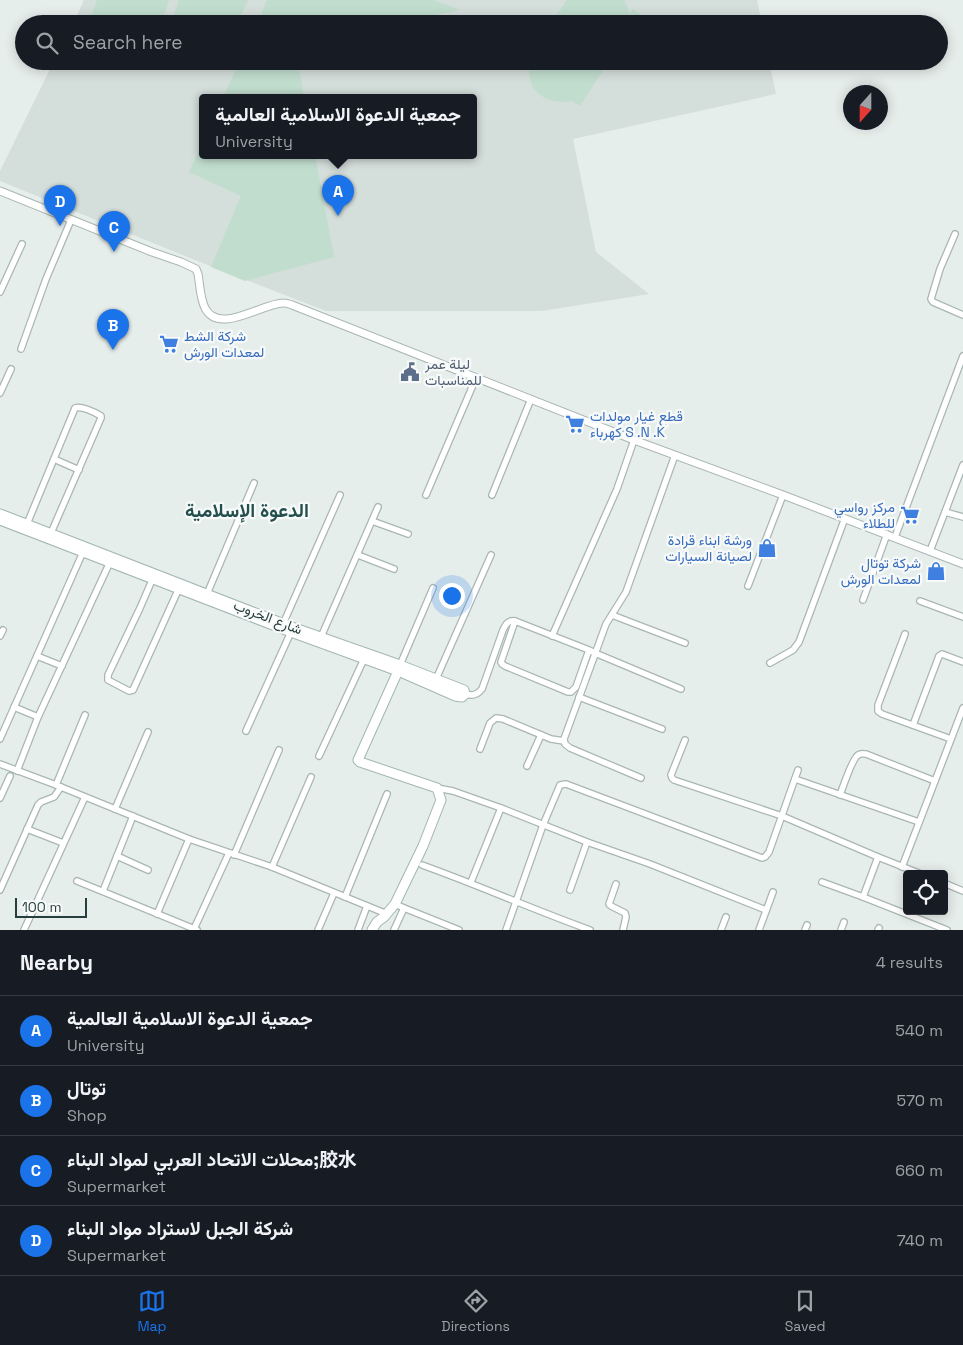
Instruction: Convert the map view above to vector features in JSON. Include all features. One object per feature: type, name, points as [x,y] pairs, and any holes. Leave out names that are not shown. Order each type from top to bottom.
[{"type":"main road","name":"شارع الخروب","points":[[0,514],[51,533],[180,586],[291,632],[364,659],[399,668],[436,679],[464,690],[465,694],[462,697],[455,696],[399,668],[321,637],[207,594],[180,586],[153,578],[0,520]]},
{"type":"main road","points":[[372,930],[377,922],[399,906],[441,800],[437,788],[358,760],[399,668]]},
{"type":"main road","points":[[381,930],[385,916]]},
{"type":"street","points":[[0,192],[196,269],[205,308],[212,316],[228,319],[284,303],[301,308],[634,440],[963,564]]},
{"type":"street","points":[[21,348],[46,279],[71,220]]},
{"type":"street","points":[[954,234],[931,298],[933,302],[963,315]]},
{"type":"street","points":[[0,292],[22,244]]},
{"type":"street","points":[[863,600],[891,536],[963,356]]},
{"type":"street","points":[[0,393],[11,369]]},
{"type":"street","points":[[426,495],[476,378]]},
{"type":"street","points":[[492,495],[531,399]]},
{"type":"street","points":[[27,524],[75,408],[78,407],[101,416],[101,418],[51,533]]},
{"type":"street","points":[[552,636],[617,489],[634,440]]},
{"type":"street","points":[[515,621],[502,657],[502,664],[571,692],[576,687],[606,624],[626,592],[675,455]]},
{"type":"street","points":[[54,459],[79,470]]},
{"type":"street","points":[[930,551],[963,466]]},
{"type":"street","points":[[207,594],[254,483]]},
{"type":"street","points":[[283,624],[340,495]]},
{"type":"street","points":[[748,586],[783,495]]},
{"type":"street","points":[[321,637],[378,507]]},
{"type":"street","points":[[945,512],[962,516]]},
{"type":"street","points":[[770,663],[793,650],[800,642],[845,518]]},
{"type":"street","points":[[372,521],[408,534]]},
{"type":"street","points":[[0,739],[83,552]]},
{"type":"street","points":[[358,555],[394,570]]},
{"type":"street","points":[[436,679],[491,555]]},
{"type":"street","points":[[17,771],[38,717],[110,562]]},
{"type":"street","points":[[153,578],[108,675],[108,680],[129,691],[133,690],[180,586]]},
{"type":"street","points":[[399,668],[433,588]]},
{"type":"street","points":[[920,601],[963,617]]},
{"type":"street","points":[[612,615],[685,643]]},
{"type":"street","points":[[465,694],[473,696],[482,689],[504,630],[507,623],[511,621],[592,651],[681,689]]},
{"type":"street","points":[[246,731],[291,632]]},
{"type":"street","points":[[906,634],[877,709],[882,714],[951,739]]},
{"type":"street","points":[[592,651],[579,697],[564,738],[565,744],[570,748],[641,778]]},
{"type":"street","points":[[913,725],[939,656],[942,654],[963,662]]},
{"type":"street","points":[[37,656],[62,666]]},
{"type":"street","points":[[319,756],[364,659]]},
{"type":"street","points":[[579,697],[662,730]]},
{"type":"street","points":[[14,707],[38,717]]},
{"type":"street","points":[[902,866],[963,708]]},
{"type":"street","points":[[0,890],[38,804],[54,797],[85,715]]},
{"type":"street","points":[[480,749],[490,723],[496,718],[503,719],[552,739],[564,741]]},
{"type":"street","points":[[114,808],[148,732]]},
{"type":"street","points":[[527,766],[541,735]]},
{"type":"street","points":[[685,740],[672,771],[672,778],[782,816],[911,870]]},
{"type":"street","points":[[77,881],[195,929],[279,750]]},
{"type":"street","points":[[840,794],[854,759],[859,754],[866,754],[935,781]]},
{"type":"street","points":[[0,764],[190,839],[272,867],[367,906],[385,916]]},
{"type":"street","points":[[506,930],[543,825],[558,787],[562,784],[762,858],[769,852],[798,770]]},
{"type":"street","points":[[0,798],[10,776]]},
{"type":"street","points":[[272,867],[311,777]]},
{"type":"street","points":[[795,779],[920,822]]},
{"type":"street","points":[[437,788],[453,791],[501,808],[766,910]]},
{"type":"street","points":[[345,897],[387,794]]},
{"type":"street","points":[[24,930],[85,797]]},
{"type":"street","points":[[471,882],[501,808]]},
{"type":"street","points":[[102,892],[133,816]]},
{"type":"street","points":[[27,829],[63,843]]},
{"type":"street","points":[[157,914],[190,839]]},
{"type":"street","points":[[570,890],[587,842]]},
{"type":"street","points":[[117,856],[148,870]]},
{"type":"street","points":[[863,897],[878,857]]},
{"type":"street","points":[[422,865],[471,882],[516,902],[590,930]]},
{"type":"street","points":[[822,882],[947,930]]},
{"type":"street","points":[[616,884],[609,904],[625,913],[626,918],[623,930]]},
{"type":"street","points":[[948,885],[963,891]]},
{"type":"street","points":[[759,930],[773,892]]},
{"type":"street","points":[[318,930],[334,893]]},
{"type":"street","points":[[358,930],[367,906]]},
{"type":"street","points":[[394,930],[399,906],[459,930]]},
{"type":"street","points":[[721,930],[726,917]]},
{"type":"street","points":[[841,930],[844,922]]},
{"type":"shaded area","points":[[84,0],[757,0],[760,15],[77,15]]},
{"type":"shaded area","points":[[50,70],[771,70],[776,94],[573,139],[596,252],[649,294],[542,311],[326,311],[0,181],[0,171]]},
{"type":"green space","points":[[97,0],[169,0],[164,15],[92,14]]},
{"type":"green space","points":[[179,0],[248,0],[241,15],[174,15]]},
{"type":"green space","points":[[267,0],[433,0],[460,10],[435,15],[261,15]]},
{"type":"green space","points":[[567,0],[624,0],[629,14],[633,9],[641,15],[557,15]]},
{"type":"green space","points":[[236,70],[299,70],[303,94],[224,94]]},
{"type":"green space","points":[[603,70],[580,106],[572,101],[553,101],[539,94],[530,80],[529,71]]},
{"type":"green space","points":[[199,151],[199,159],[316,159],[334,257],[245,281],[211,267],[241,196],[189,172]]},
{"type":"place","name":"جمعية الدعوة الاسلامية العالمية","points":[[338,216]]},
{"type":"place","name":"شركة الجبل لاستراد مواد البناء","points":[[60,226]]},
{"type":"place","name":"محلات الاتحاد العربي لمواد البناء;胶水","points":[[114,252]]},
{"type":"place","name":"شركة الشط لمعدات الورش","points":[[169,344]]},
{"type":"place","name":"توتال","points":[[113,350]]},
{"type":"place","name":"ليلة عمر للمناسبات","points":[[410,372]]},
{"type":"place","name":"قطع غيار مولدات كهرباء S .N .K","points":[[575,424]]},
{"type":"place","name":"مركز رواسي للطلاء","points":[[910,515]]},
{"type":"place","name":"ورشة ابناء قرادة لصيانة السيارات","points":[[767,548]]},
{"type":"place","name":"شركة توتال لمعدات الورش","points":[[936,571]]},
{"type":"district","name":"الدعوة الإسلامية","points":[[247,510]]}]
